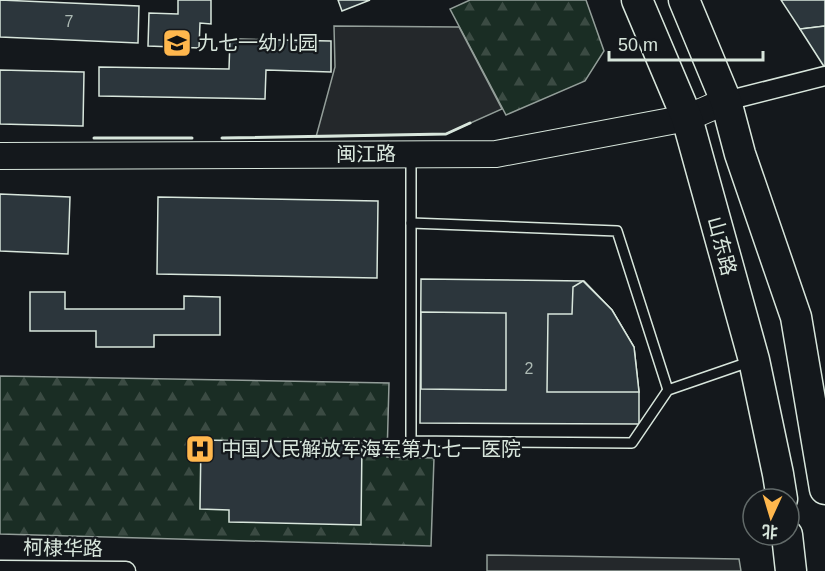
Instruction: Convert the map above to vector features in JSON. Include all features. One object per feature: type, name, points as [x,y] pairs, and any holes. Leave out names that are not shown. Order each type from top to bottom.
[{"type":"main road","name":"山东路","points":[[637,0],[687,118],[754,360],[780,487]]},
{"type":"main road","points":[[684,0],[726,101],[740,154],[795,317],[825,489]]},
{"type":"main road","points":[[788,547],[791,571]]},
{"type":"street","points":[[726,101],[825,76]]},
{"type":"street","name":"闽江路","points":[[0,156],[496,154],[687,118],[726,101]]},
{"type":"street","name":"柯棣华路","points":[[0,570],[126,571]]},
{"type":"lane","points":[[411,154],[411,441],[632,443],[668,390],[754,360]]},
{"type":"lane","points":[[411,223],[617,231],[668,390]]},
{"type":"green space","points":[[470,0],[586,0],[604,51],[585,81],[506,115],[450,9]]},
{"type":"green space","points":[[0,376],[389,383],[387,457],[434,458],[431,546],[0,534]]},
{"type":"shaded area","points":[[334,26],[459,27],[502,109],[446,134],[316,137],[335,67]]},
{"type":"shaded area","points":[[487,555],[739,559],[741,571],[487,571]]},
{"type":"building","points":[[0,0],[139,6],[138,43],[0,37]]},
{"type":"building","points":[[178,0],[211,0],[211,24],[200,23],[199,48],[148,46],[149,13],[178,14]]},
{"type":"building","points":[[338,0],[370,0],[342,11]]},
{"type":"building","points":[[781,0],[825,0],[825,26],[800,29]]},
{"type":"building","points":[[825,26],[825,68],[800,29]]},
{"type":"building","points":[[230,39],[331,41],[331,72],[266,70],[265,99],[99,96],[99,67],[229,69]]},
{"type":"building","points":[[0,70],[84,72],[83,126],[0,124]]},
{"type":"building","points":[[0,194],[70,197],[68,254],[0,251]]},
{"type":"building","points":[[158,197],[378,201],[377,278],[157,274]]},
{"type":"building","points":[[421,279],[584,281],[612,310],[634,347],[639,392],[639,424],[420,423]]},
{"type":"building","points":[[583,281],[612,310],[634,347],[639,392],[547,392],[548,314],[572,314],[573,287]]},
{"type":"building","points":[[30,292],[65,292],[65,309],[184,309],[184,296],[220,297],[220,335],[154,335],[154,347],[96,347],[96,331],[30,331]]},
{"type":"building","points":[[421,312],[506,313],[506,390],[421,389]]},
{"type":"building","points":[[201,440],[362,443],[361,525],[229,522],[229,510],[200,509]]},
{"type":"wall","points":[[222,138],[446,134],[470,123]]},
{"type":"wall","points":[[94,138],[192,138]]},
{"type":"place","name":"九七一幼儿园","points":[[177,43]]},
{"type":"place","name":"中国人民解放军海军第九七一医院","points":[[200,449]]}]
